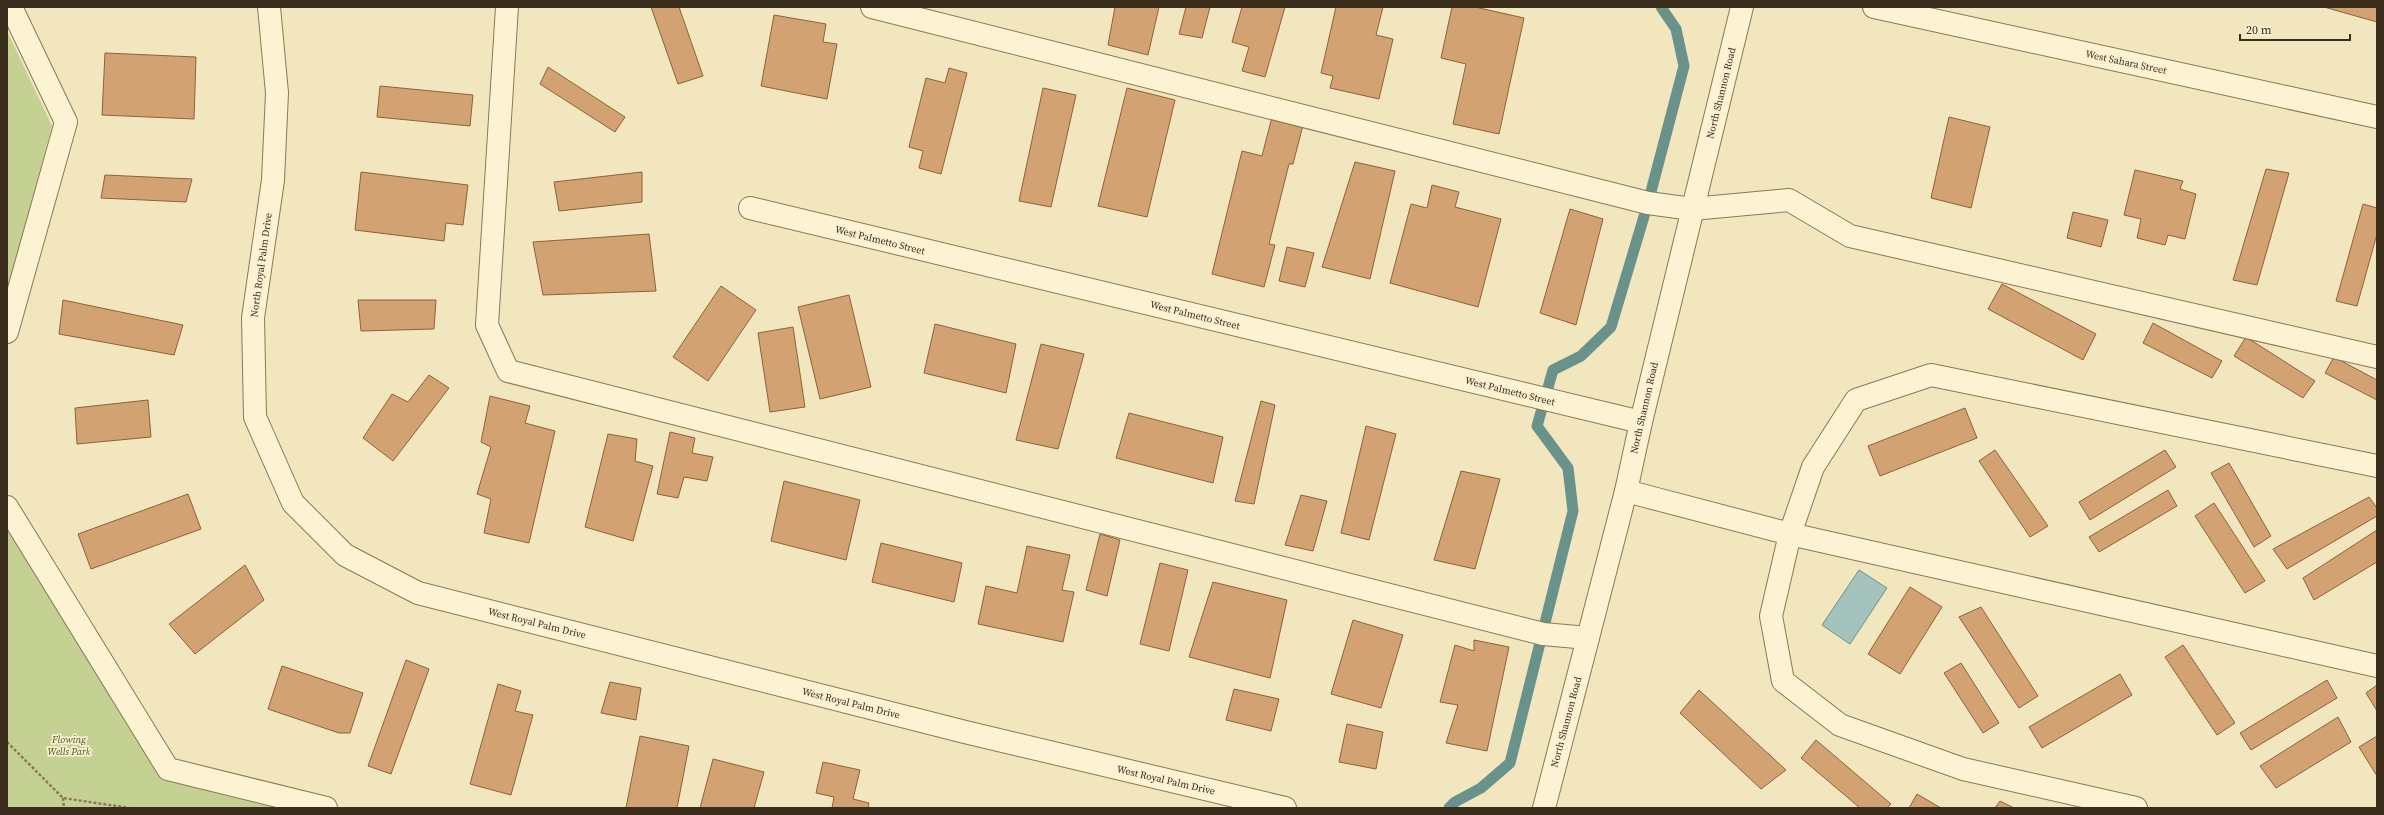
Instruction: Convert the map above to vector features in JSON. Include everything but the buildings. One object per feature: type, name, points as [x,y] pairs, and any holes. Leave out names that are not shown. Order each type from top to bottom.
[{"type":"street","points":[[7,332],[66,122],[11,7]]},
{"type":"street","name":"North Royal Palm Drive","points":[[269,7],[277,93],[273,180],[253,318],[255,417],[293,503],[345,555],[418,593]]},
{"type":"street","points":[[507,7],[487,325],[508,371],[1543,634],[1588,638]]},
{"type":"street","points":[[872,7],[1648,204],[1692,209],[1789,200],[1850,236],[2377,357]]},
{"type":"street","name":"North Shannon Road","points":[[1544,808],[1626,491],[1640,422],[1742,7]]},
{"type":"street","name":"West Sahara Street","points":[[1874,7],[2377,117]]},
{"type":"street","name":"West Palmetto Street","points":[[750,208],[1640,422]]},
{"type":"street","points":[[2136,808],[1963,769],[1855,731],[1840,725],[1783,681],[1771,616],[1790,534],[1813,467],[1856,400],[1931,375],[2316,452],[2377,466]]},
{"type":"street","points":[[1626,491],[1790,534],[2377,666]]},
{"type":"street","points":[[7,507],[168,769],[326,808]]},
{"type":"street","name":"West Royal Palm Drive","points":[[418,593],[965,732],[1285,808]]},
{"type":"path","points":[[7,742],[63,798],[129,808]]},
{"type":"path","points":[[63,798],[64,808]]},
{"type":"green space","points":[[7,31],[52,126],[7,294]]},
{"type":"green space","name":"Flowing Wells Park","points":[[7,527],[162,779],[283,808],[7,808]]},
{"type":"water","points":[[1859,570],[1887,588],[1850,644],[1822,625]]},
{"type":"waterway","points":[[1449,808],[1455,802],[1481,788],[1510,763],[1573,511],[1568,468],[1537,426],[1553,370],[1581,356],[1611,327],[1648,203],[1684,66],[1676,29],[1661,7]]}]
